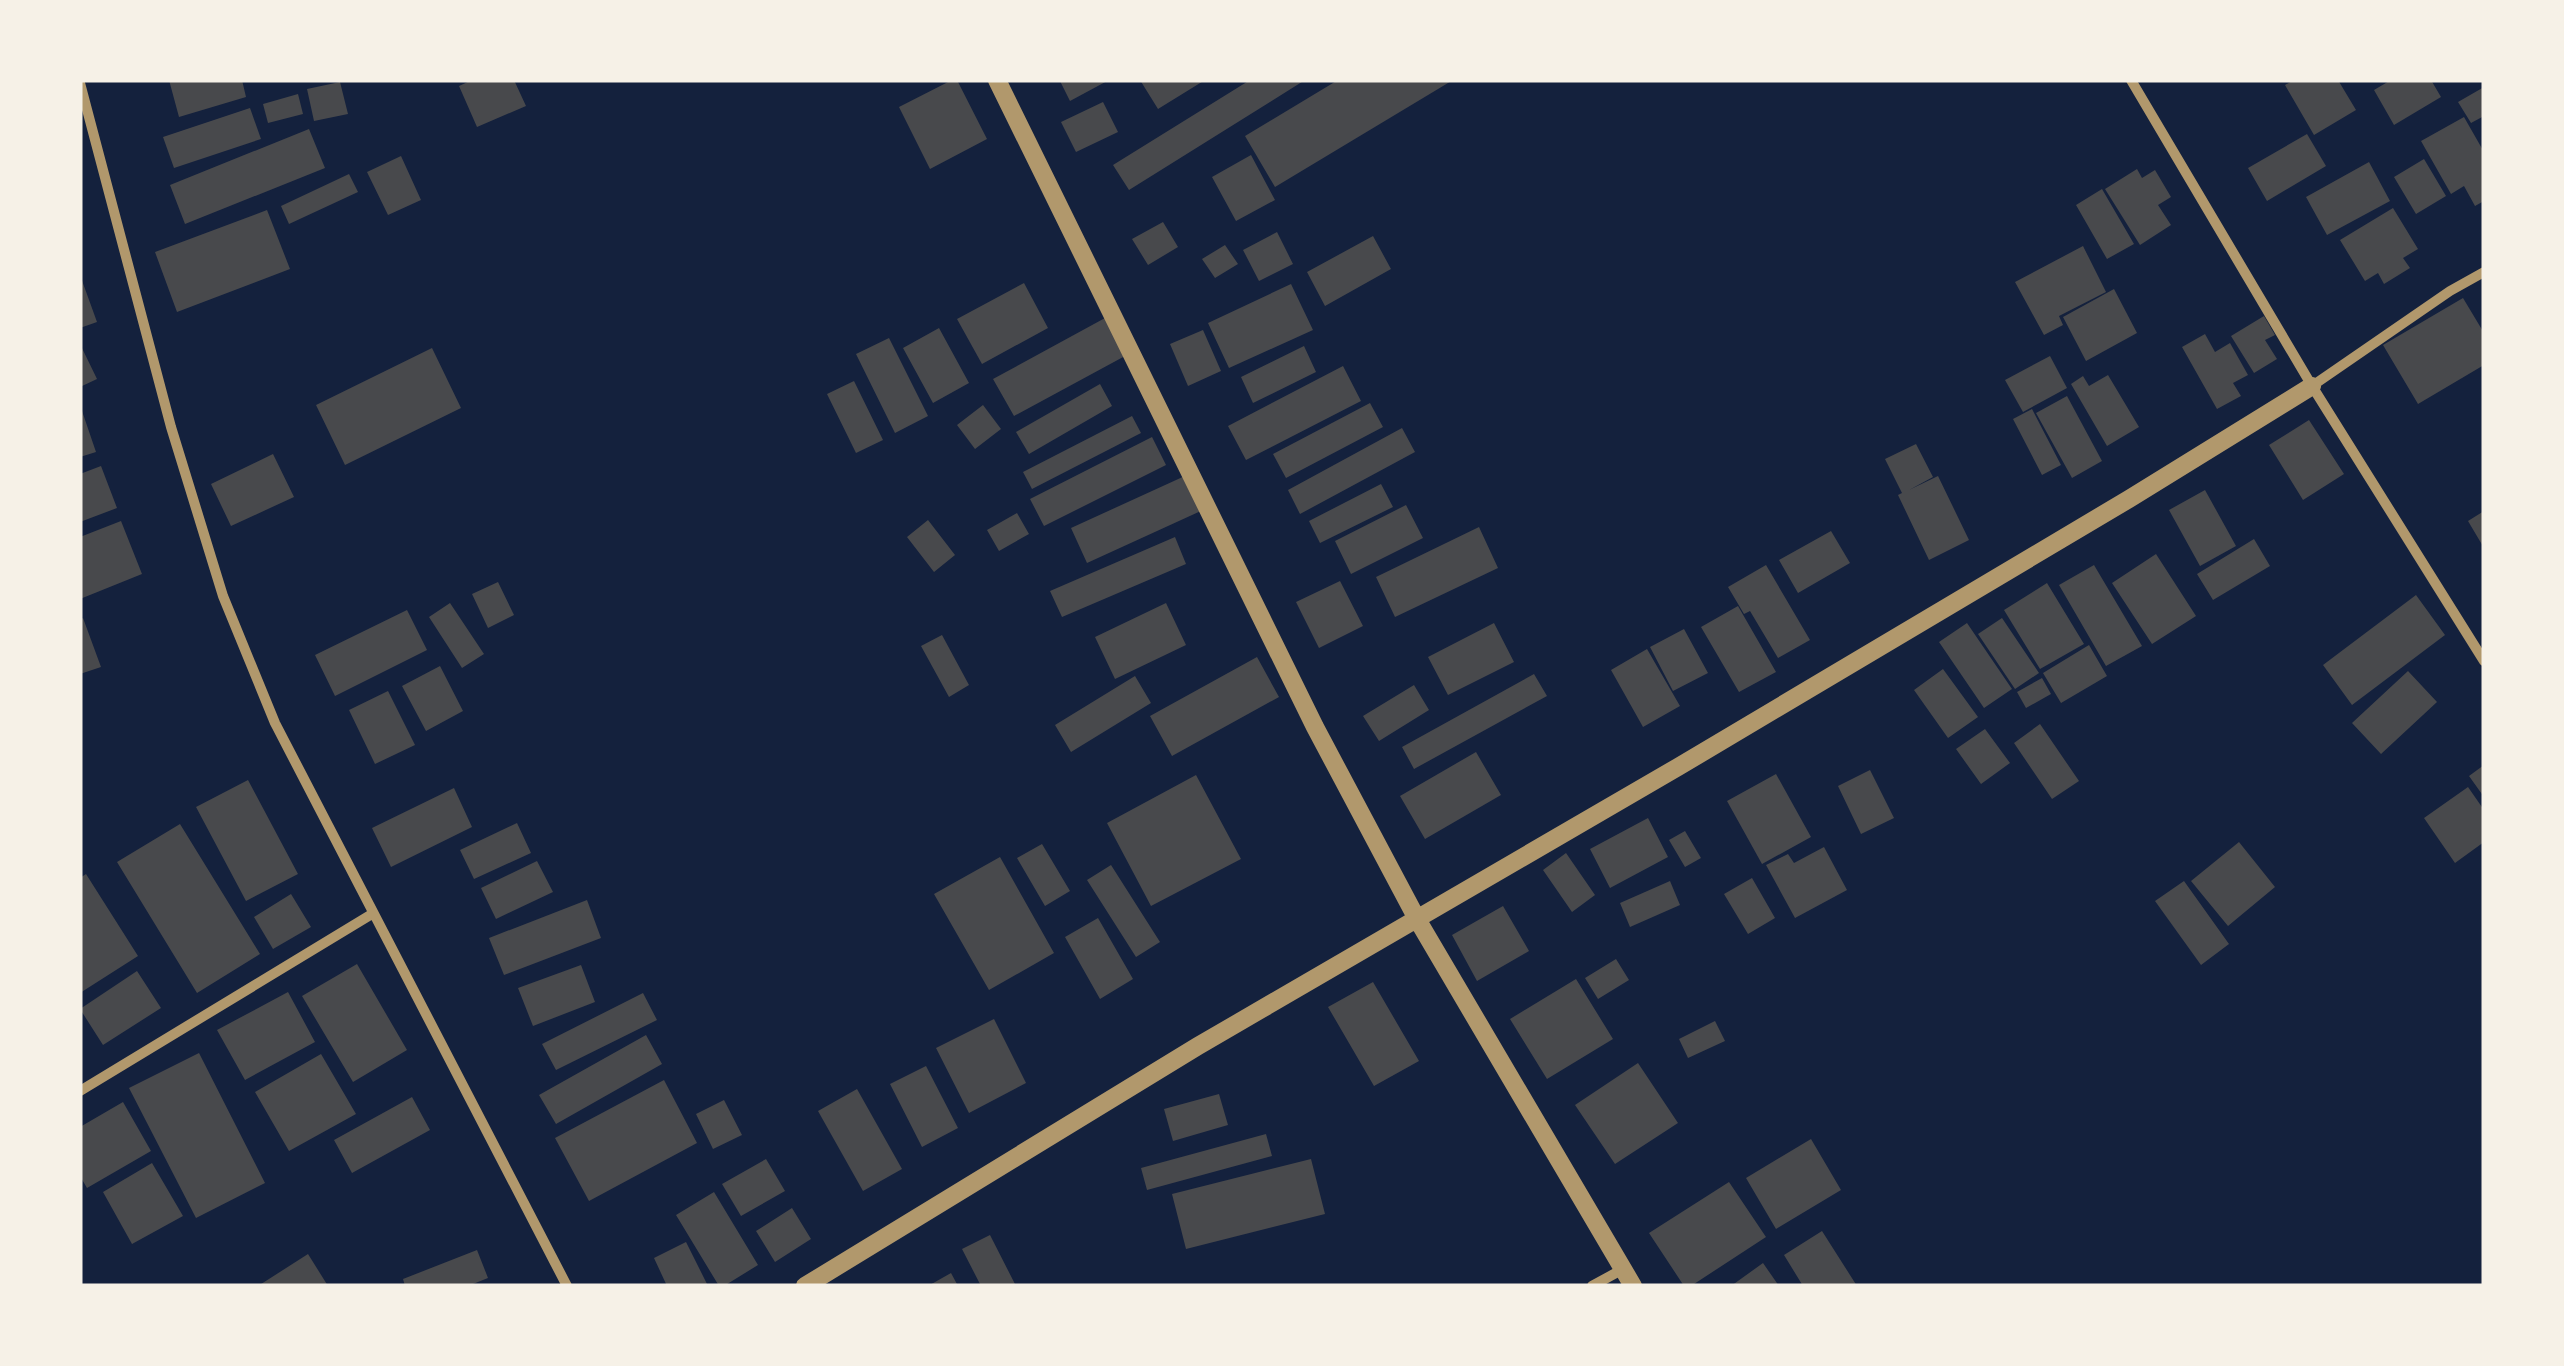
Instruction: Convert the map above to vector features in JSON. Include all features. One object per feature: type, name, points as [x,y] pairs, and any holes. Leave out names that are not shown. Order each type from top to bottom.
[{"type":"street","points":[[997,80],[1314,727],[1417,919],[1633,1286]]},
{"type":"street","points":[[2131,80],[2312,386],[2484,661]]},
{"type":"street","points":[[80,82],[171,426],[223,596],[274,724],[568,1286]]},
{"type":"street","points":[[805,1286],[1198,1046],[2129,499],[2312,386],[2484,272]]},
{"type":"street","points":[[80,1090],[372,914]]},
{"type":"street","points":[[1592,1286],[1623,1269]]},
{"type":"building","points":[[169,80],[242,80],[246,97],[179,117]]},
{"type":"building","points":[[472,80],[514,80],[526,106],[477,127],[459,86]]},
{"type":"building","points":[[957,80],[987,139],[930,169],[899,107]]},
{"type":"building","points":[[1062,80],[1109,80],[1070,101],[1060,81]]},
{"type":"building","points":[[1140,80],[1205,80],[1158,109]]},
{"type":"building","points":[[1250,80],[1305,80],[1129,190],[1113,165]]},
{"type":"building","points":[[1338,80],[1453,80],[1275,187],[1245,136]]},
{"type":"building","points":[[2294,80],[2338,80],[2356,110],[2314,135],[2285,85]]},
{"type":"building","points":[[2391,80],[2431,80],[2441,97],[2394,125],[2374,90]]},
{"type":"building","points":[[340,82],[348,114],[314,121],[307,89]]},
{"type":"building","points":[[2484,87],[2484,116],[2471,123],[2458,102]]},
{"type":"building","points":[[298,94],[303,114],[268,123],[263,104]]},
{"type":"building","points":[[1103,102],[1118,132],[1076,152],[1061,122]]},
{"type":"building","points":[[250,108],[261,139],[174,168],[163,137]]},
{"type":"building","points":[[2464,117],[2484,152],[2484,201],[2475,206],[2464,186],[2451,194],[2421,141]]},
{"type":"building","points":[[309,129],[325,168],[185,224],[170,185]]},
{"type":"building","points":[[2307,134],[2326,166],[2267,201],[2248,168]]},
{"type":"building","points":[[1251,155],[1275,200],[1236,221],[1212,177]]},
{"type":"building","points":[[401,156],[421,200],[388,215],[367,172]]},
{"type":"building","points":[[2424,159],[2446,196],[2416,214],[2394,177]]},
{"type":"building","points":[[2369,162],[2390,201],[2327,235],[2306,197]]},
{"type":"building","points":[[2137,169],[2142,178],[2155,170],[2171,197],[2158,205],[2171,225],[2140,245],[2105,189]]},
{"type":"building","points":[[349,174],[358,192],[289,224],[281,206]]},
{"type":"building","points":[[2102,189],[2134,244],[2107,259],[2076,205]]},
{"type":"building","points":[[2393,208],[2418,249],[2403,258],[2410,268],[2384,284],[2378,273],[2365,281],[2340,240]]},
{"type":"building","points":[[267,210],[290,269],[177,312],[155,252]]},
{"type":"building","points":[[1163,222],[1178,247],[1148,265],[1132,239]]},
{"type":"building","points":[[1277,232],[1293,264],[1259,281],[1243,250]]},
{"type":"building","points":[[1373,236],[1391,269],[1325,306],[1307,272]]},
{"type":"building","points":[[1225,245],[1238,264],[1215,278],[1202,259]]},
{"type":"building","points":[[2083,246],[2106,292],[2059,316],[2063,325],[2044,335],[2015,282]]},
{"type":"building","points":[[80,275],[97,322],[80,328]]},
{"type":"building","points":[[1024,283],[1048,328],[982,364],[957,319]]},
{"type":"building","points":[[1291,284],[1313,330],[1229,368],[1208,323]]},
{"type":"building","points":[[2114,289],[2137,333],[2086,361],[2063,317]]},
{"type":"building","points":[[2463,298],[2484,333],[2484,365],[2418,404],[2383,345]]},
{"type":"building","points":[[2264,316],[2275,335],[2265,340],[2277,359],[2254,373],[2231,336]]},
{"type":"building","points":[[1105,318],[1125,356],[1014,416],[993,379]]},
{"type":"building","points":[[939,328],[969,383],[933,403],[903,348]]},
{"type":"building","points":[[1203,330],[1221,371],[1188,386],[1170,344]]},
{"type":"building","points":[[2205,334],[2215,352],[2230,343],[2248,375],[2233,383],[2241,396],[2217,409],[2182,347]]},
{"type":"building","points":[[889,338],[928,416],[895,433],[856,354]]},
{"type":"building","points":[[80,344],[97,379],[80,387]]},
{"type":"building","points":[[1304,346],[1316,372],[1253,403],[1241,377]]},
{"type":"building","points":[[432,348],[461,408],[345,465],[316,405]]},
{"type":"building","points":[[2050,356],[2067,388],[2023,412],[2005,380]]},
{"type":"building","points":[[1343,366],[1361,401],[1246,460],[1228,426]]},
{"type":"building","points":[[2108,375],[2139,427],[2107,446],[2071,384],[2083,376],[2089,386]]},
{"type":"building","points":[[854,381],[883,440],[856,453],[827,394]]},
{"type":"building","points":[[1100,384],[1112,406],[1029,454],[1016,432]]},
{"type":"building","points":[[2067,396],[2102,461],[2072,478],[2036,413]]},
{"type":"building","points":[[1370,403],[1383,427],[1286,478],[1273,454]]},
{"type":"building","points":[[983,405],[1001,429],[975,449],[957,425]]},
{"type":"building","points":[[80,409],[96,452],[80,457]]},
{"type":"building","points":[[2032,409],[2061,465],[2042,475],[2013,419]]},
{"type":"building","points":[[1132,416],[1141,433],[1032,489],[1023,472]]},
{"type":"building","points":[[2309,420],[2344,474],[2303,500],[2269,445]]},
{"type":"building","points":[[1402,428],[1415,452],[1300,514],[1288,490]]},
{"type":"building","points":[[1152,437],[1166,465],[1044,526],[1030,499]]},
{"type":"building","points":[[1916,444],[1933,477],[1909,490],[1938,476],[1969,540],[1929,560],[1885,459]]},
{"type":"building","points":[[273,454],[294,497],[231,526],[211,484]]},
{"type":"building","points":[[101,466],[117,508],[80,522],[80,474]]},
{"type":"building","points":[[1187,475],[1203,510],[1087,563],[1071,528]]},
{"type":"building","points":[[1381,484],[1393,507],[1320,543],[1309,521]]},
{"type":"building","points":[[2205,490],[2236,546],[2200,566],[2169,510]]},
{"type":"building","points":[[1406,505],[1423,538],[1351,574],[1335,541]]},
{"type":"building","points":[[2484,511],[2484,548],[2468,521]]},
{"type":"building","points":[[1017,513],[1029,534],[999,551],[987,530]]},
{"type":"building","points":[[928,520],[955,555],[934,572],[907,537]]},
{"type":"building","points":[[121,521],[142,574],[80,599],[80,537]]},
{"type":"building","points":[[1479,527],[1498,568],[1395,617],[1376,577]]},
{"type":"building","points":[[1831,531],[1850,563],[1798,593],[1779,560]]},
{"type":"building","points":[[1175,537],[1186,564],[1062,617],[1050,591]]},
{"type":"building","points":[[2254,539],[2270,566],[2213,600],[2197,574]]},
{"type":"building","points":[[2156,554],[2196,616],[2152,644],[2112,583]]},
{"type":"building","points":[[1766,565],[1810,640],[1778,658],[1750,611],[1744,614],[1728,587]]},
{"type":"building","points":[[2094,565],[2142,646],[2106,666],[2059,585]]},
{"type":"building","points":[[1340,581],[1363,626],[1319,648],[1296,602]]},
{"type":"building","points":[[498,582],[514,615],[488,628],[472,594]]},
{"type":"building","points":[[2047,583],[2084,644],[2040,669],[2004,610]]},
{"type":"building","points":[[2416,595],[2445,635],[2352,705],[2323,665]]},
{"type":"building","points":[[450,603],[484,654],[462,668],[429,617]]},
{"type":"building","points":[[1166,603],[1186,645],[1115,679],[1095,637]]},
{"type":"building","points":[[1738,606],[1776,672],[1739,692],[1701,627]]},
{"type":"building","points":[[407,610],[427,650],[335,696],[315,655]]},
{"type":"building","points":[[83,618],[101,667],[80,674],[80,620]]},
{"type":"building","points":[[2002,618],[2039,673],[2015,689],[1978,634]]},
{"type":"building","points":[[1494,623],[1514,662],[1448,695],[1428,657]]},
{"type":"building","points":[[1967,623],[2012,689],[1984,708],[1939,642]]},
{"type":"building","points":[[1684,629],[1708,673],[1673,691],[1650,647]]},
{"type":"building","points":[[942,635],[969,685],[949,697],[921,646]]},
{"type":"building","points":[[2089,645],[2107,676],[2061,703],[2043,673]]},
{"type":"building","points":[[1647,649],[1680,706],[1643,727],[1611,670]]},
{"type":"building","points":[[1257,657],[1279,697],[1172,756],[1150,716]]},
{"type":"building","points":[[440,666],[463,711],[426,731],[402,686]]},
{"type":"building","points":[[1943,669],[1978,717],[1948,738],[1914,690]]},
{"type":"building","points":[[2408,671],[2437,702],[2381,754],[2352,723]]},
{"type":"building","points":[[1534,674],[1547,696],[1414,769],[1402,747]]},
{"type":"building","points":[[1135,676],[1151,703],[1071,752],[1055,725]]},
{"type":"building","points":[[2042,678],[2051,694],[2026,708],[2017,692]]},
{"type":"building","points":[[1414,685],[1429,710],[1379,741],[1363,716]]},
{"type":"building","points":[[388,691],[415,745],[375,764],[349,710]]},
{"type":"building","points":[[2040,724],[2079,781],[2052,799],[2014,743]]},
{"type":"building","points":[[1985,729],[2010,763],[1981,784],[1956,749]]},
{"type":"building","points":[[1476,752],[1501,795],[1425,839],[1400,796]]},
{"type":"building","points":[[2484,765],[2484,797],[2469,776]]},
{"type":"building","points":[[1870,770],[1894,818],[1861,834],[1838,786]]},
{"type":"building","points":[[1776,774],[1811,837],[1762,864],[1727,801]]},
{"type":"building","points":[[1196,775],[1241,859],[1151,906],[1107,823]]},
{"type":"building","points":[[248,780],[298,874],[246,901],[196,807]]},
{"type":"building","points":[[2468,787],[2484,810],[2484,842],[2455,863],[2424,818]]},
{"type":"building","points":[[454,788],[472,827],[391,867],[372,828]]},
{"type":"building","points":[[1648,818],[1668,857],[1610,888],[1590,849]]},
{"type":"building","points":[[517,823],[531,853],[474,879],[460,850]]},
{"type":"building","points":[[180,824],[260,954],[197,993],[117,862]]},
{"type":"building","points":[[1685,831],[1701,858],[1685,867],[1669,840]]},
{"type":"building","points":[[2239,842],[2275,887],[2228,926],[2191,881]]},
{"type":"building","points":[[1042,844],[1070,891],[1045,906],[1017,858]]},
{"type":"building","points":[[1824,847],[1847,890],[1795,918],[1766,865],[1788,854],[1794,863]]},
{"type":"building","points":[[1566,853],[1595,895],[1572,912],[1543,870]]},
{"type":"building","points":[[1000,857],[1054,953],[989,990],[934,894]]},
{"type":"building","points":[[537,861],[553,892],[496,919],[481,888]]},
{"type":"building","points":[[1111,865],[1160,942],[1136,957],[1087,880]]},
{"type":"building","points":[[86,874],[138,956],[80,993],[80,878]]},
{"type":"building","points":[[1752,878],[1775,918],[1748,934],[1724,894]]},
{"type":"building","points":[[1670,881],[1680,905],[1630,927],[1620,903]]},
{"type":"building","points":[[2184,881],[2229,944],[2201,965],[2155,901]]},
{"type":"building","points":[[291,894],[311,927],[273,949],[254,917]]},
{"type":"building","points":[[587,900],[601,938],[504,975],[489,938]]},
{"type":"building","points":[[1503,906],[1529,951],[1477,981],[1452,935]]},
{"type":"building","points":[[1098,918],[1133,979],[1100,999],[1065,937]]},
{"type":"building","points":[[1616,959],[1629,980],[1598,999],[1585,978]]},
{"type":"building","points":[[357,964],[407,1050],[353,1082],[302,996]]},
{"type":"building","points":[[581,965],[595,1002],[533,1026],[518,988]]},
{"type":"building","points":[[137,971],[161,1008],[103,1045],[80,1009]]},
{"type":"building","points":[[1576,979],[1613,1039],[1547,1079],[1510,1019]]},
{"type":"building","points":[[1373,982],[1419,1061],[1374,1086],[1328,1007]]},
{"type":"building","points":[[288,992],[315,1042],[245,1080],[217,1030]]},
{"type":"building","points":[[643,993],[657,1020],[556,1070],[542,1044]]},
{"type":"building","points":[[994,1019],[1026,1083],[969,1113],[936,1048]]},
{"type":"building","points":[[1715,1021],[1725,1041],[1688,1058],[1679,1039]]},
{"type":"building","points":[[646,1035],[662,1064],[556,1124],[539,1095]]},
{"type":"building","points":[[199,1053],[265,1183],[196,1218],[129,1088]]},
{"type":"building","points":[[321,1054],[356,1114],[289,1151],[255,1092]]},
{"type":"building","points":[[1638,1063],[1678,1123],[1615,1164],[1575,1105]]},
{"type":"building","points":[[926,1066],[958,1128],[922,1147],[890,1084]]},
{"type":"building","points":[[664,1080],[697,1143],[589,1201],[555,1138]]},
{"type":"building","points":[[857,1089],[902,1169],[863,1191],[818,1111]]},
{"type":"building","points":[[1219,1094],[1228,1125],[1173,1141],[1164,1109]]},
{"type":"building","points":[[412,1097],[430,1130],[352,1173],[334,1140]]},
{"type":"building","points":[[724,1100],[742,1135],[713,1149],[696,1114]]},
{"type":"building","points":[[123,1102],[151,1151],[87,1188],[80,1176],[80,1127]]},
{"type":"building","points":[[1266,1134],[1272,1156],[1147,1190],[1141,1168]]},
{"type":"building","points":[[1811,1139],[1841,1190],[1776,1229],[1746,1178]]},
{"type":"building","points":[[766,1159],[785,1191],[741,1216],[722,1184]]},
{"type":"building","points":[[1311,1159],[1325,1214],[1186,1249],[1172,1194]]},
{"type":"building","points":[[152,1163],[183,1216],[132,1244],[103,1192]]},
{"type":"building","points":[[1729,1182],[1766,1237],[1691,1286],[1684,1286],[1649,1233]]},
{"type":"building","points":[[714,1192],[758,1265],[724,1286],[719,1286],[676,1215]]},
{"type":"building","points":[[792,1208],[811,1239],[775,1262],[756,1231]]},
{"type":"building","points":[[1822,1231],[1857,1286],[1803,1286],[1784,1255]]},
{"type":"building","points":[[990,1235],[1016,1286],[981,1286],[962,1249]]},
{"type":"building","points":[[686,1242],[708,1286],[667,1286],[654,1258]]},
{"type":"building","points":[[477,1250],[488,1278],[468,1286],[405,1286],[403,1279]]},
{"type":"building","points":[[308,1254],[328,1286],[258,1286]]},
{"type":"building","points":[[1763,1263],[1779,1286],[1731,1286]]},
{"type":"building","points":[[951,1273],[958,1286],[928,1286]]}]
